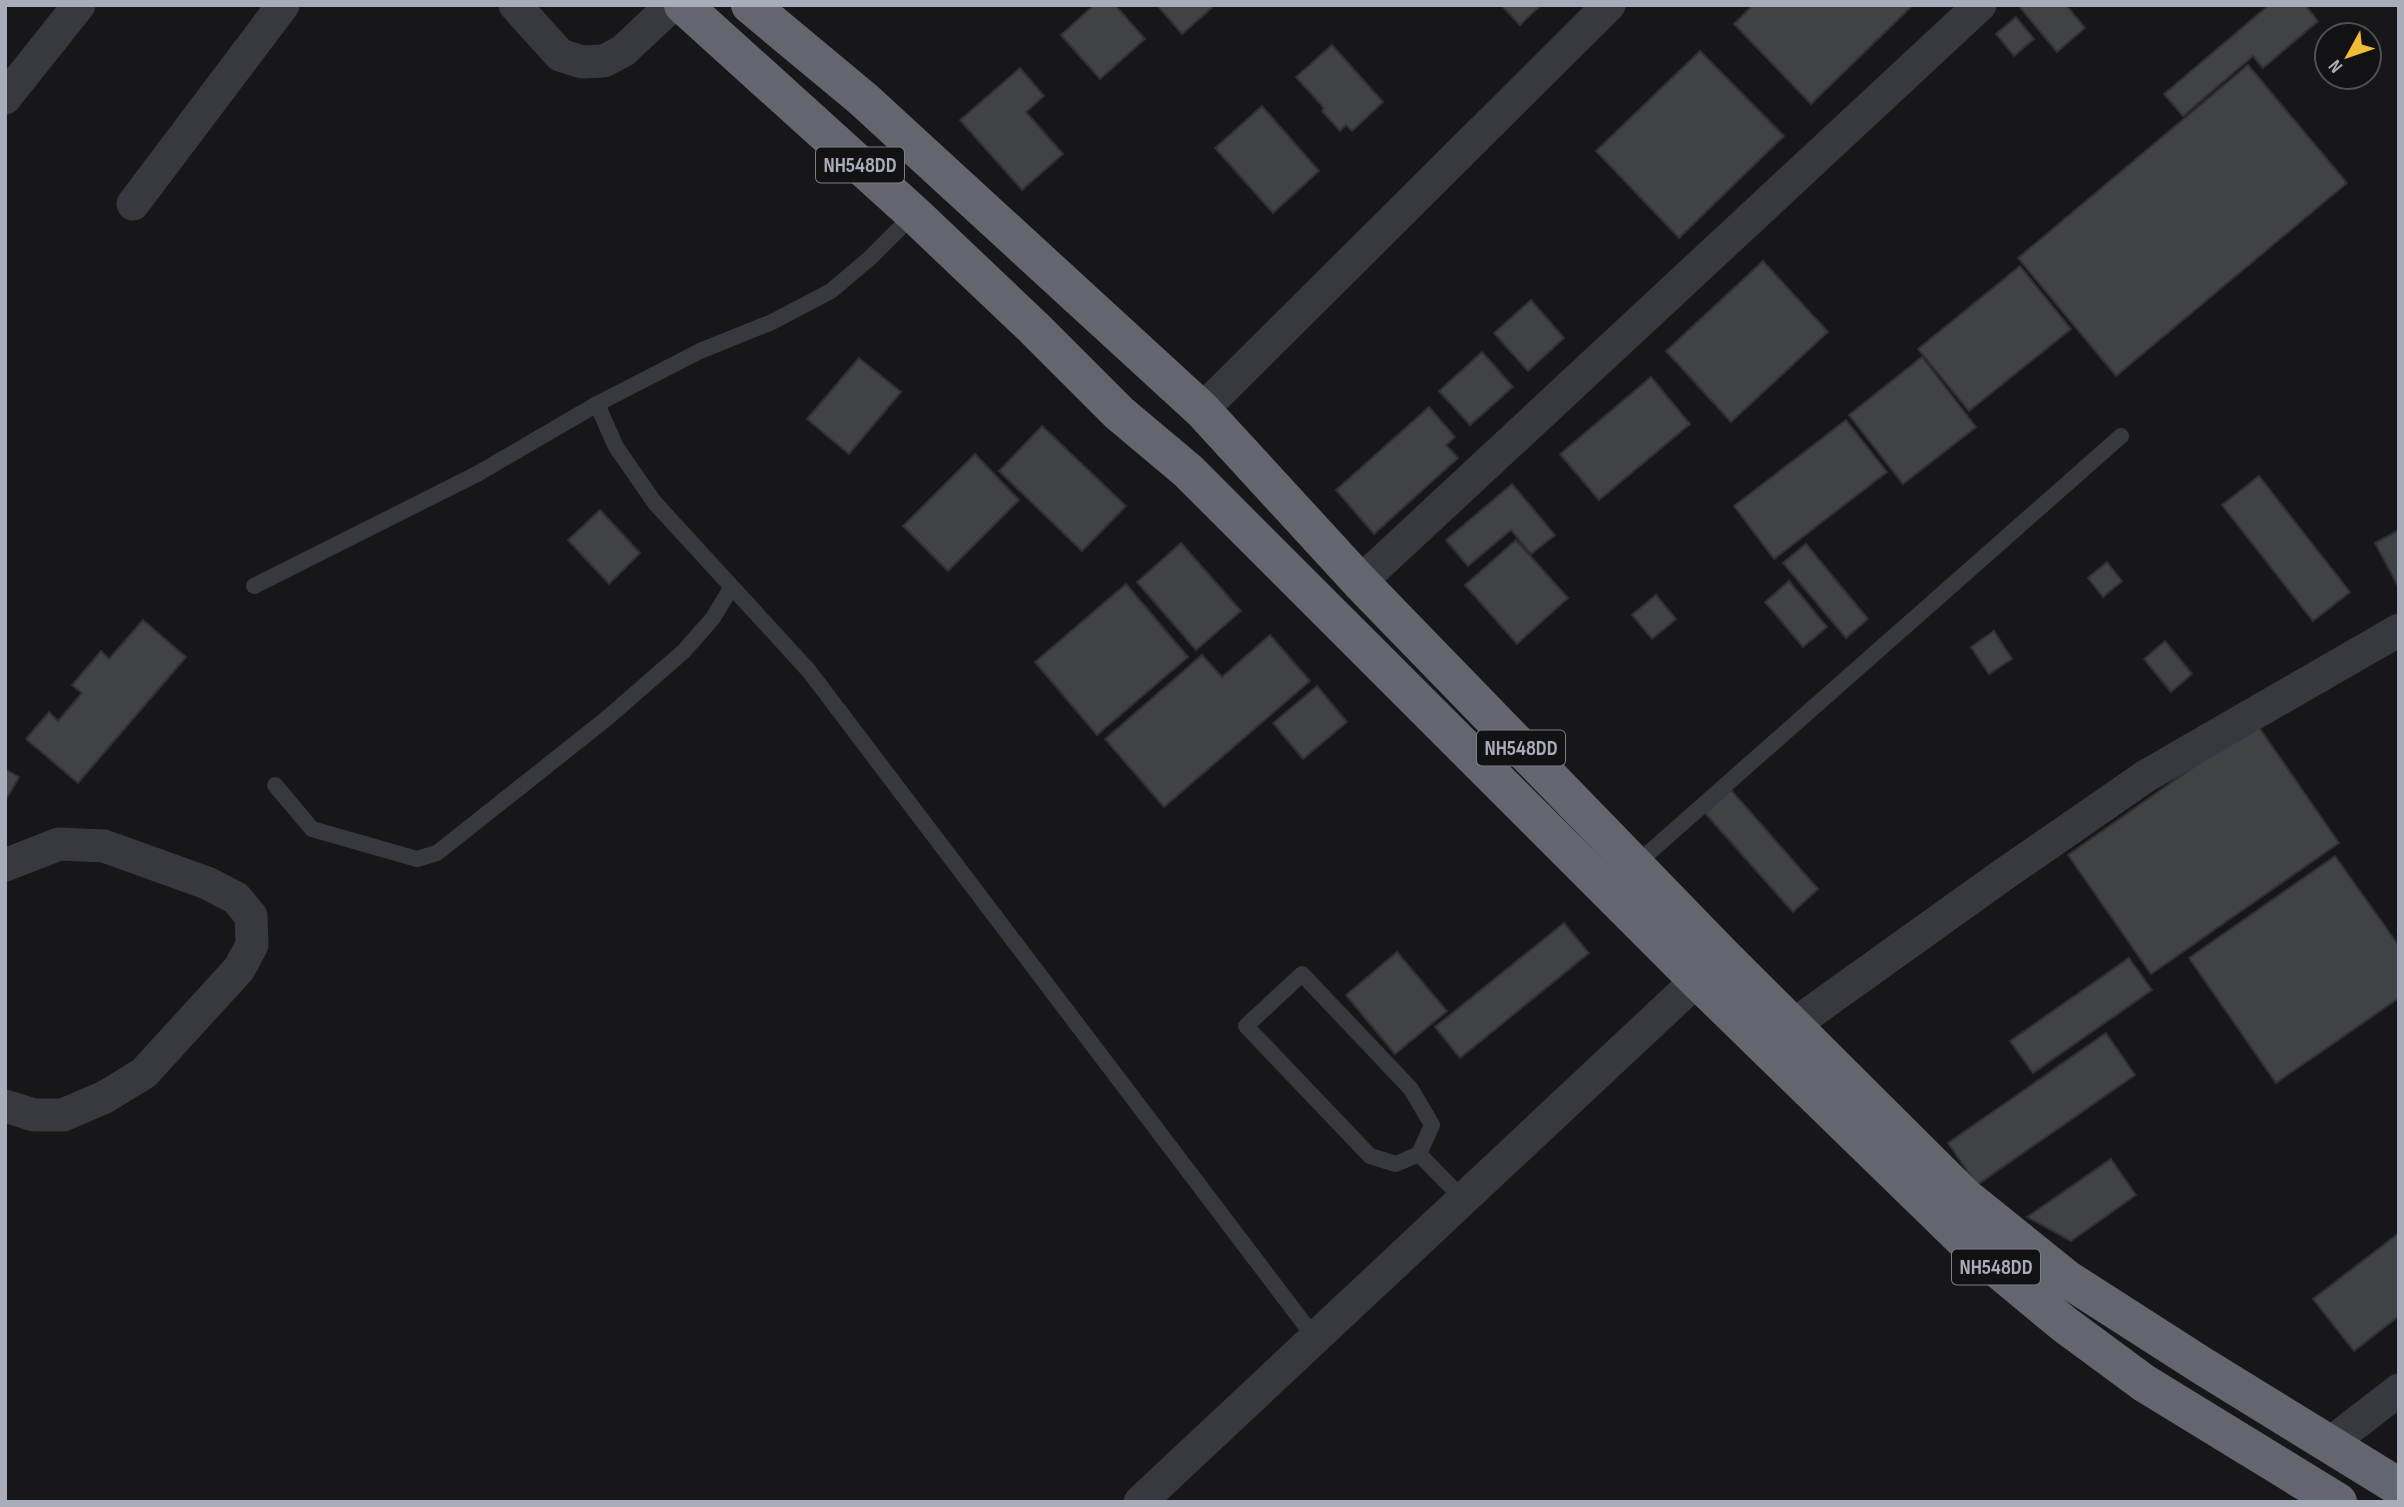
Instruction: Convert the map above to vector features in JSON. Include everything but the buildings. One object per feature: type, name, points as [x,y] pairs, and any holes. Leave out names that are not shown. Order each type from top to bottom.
[{"type":"highway","name":"NH548DD","points":[[683,5],[914,214],[1025,319],[1119,414],[1188,471],[1697,980],[1970,1246],[2064,1324],[2144,1383],[2338,1502]]},
{"type":"highway","name":"NH548DD","points":[[750,5],[863,99],[1202,410],[1360,582],[1792,1026],[1964,1196],[2067,1279],[2399,1488]]},
{"type":"street","points":[[5,98],[79,5]]},
{"type":"street","points":[[133,204],[283,5]]},
{"type":"street","points":[[515,5],[560,55],[582,62],[604,61],[623,51],[672,5]]},
{"type":"street","points":[[1202,410],[1609,5]]},
{"type":"street","points":[[1360,582],[1980,5]]},
{"type":"street","points":[[1792,1026],[2146,776],[2399,631]]},
{"type":"street","points":[[5,865],[59,844],[104,846],[207,883],[236,898],[251,916],[252,945],[239,969],[144,1073],[105,1097],[63,1115],[34,1115],[5,1106]]},
{"type":"street","points":[[1140,1502],[1697,980]]},
{"type":"street","points":[[2329,1444],[2399,1390]]},
{"type":"lane","points":[[254,586],[477,474],[597,404],[700,351],[772,322],[831,291],[870,258],[914,214]]},
{"type":"lane","points":[[597,404],[616,447],[655,503],[809,671],[1315,1338]]},
{"type":"lane","points":[[1635,865],[2121,436]]},
{"type":"lane","points":[[275,785],[313,829],[417,859],[437,853],[606,719],[684,651],[713,618],[731,588]]},
{"type":"lane","points":[[1302,974],[1411,1089],[1432,1125],[1419,1154],[1396,1164],[1370,1156],[1246,1026],[1302,974]]},
{"type":"lane","points":[[1419,1154],[1463,1199]]}]
